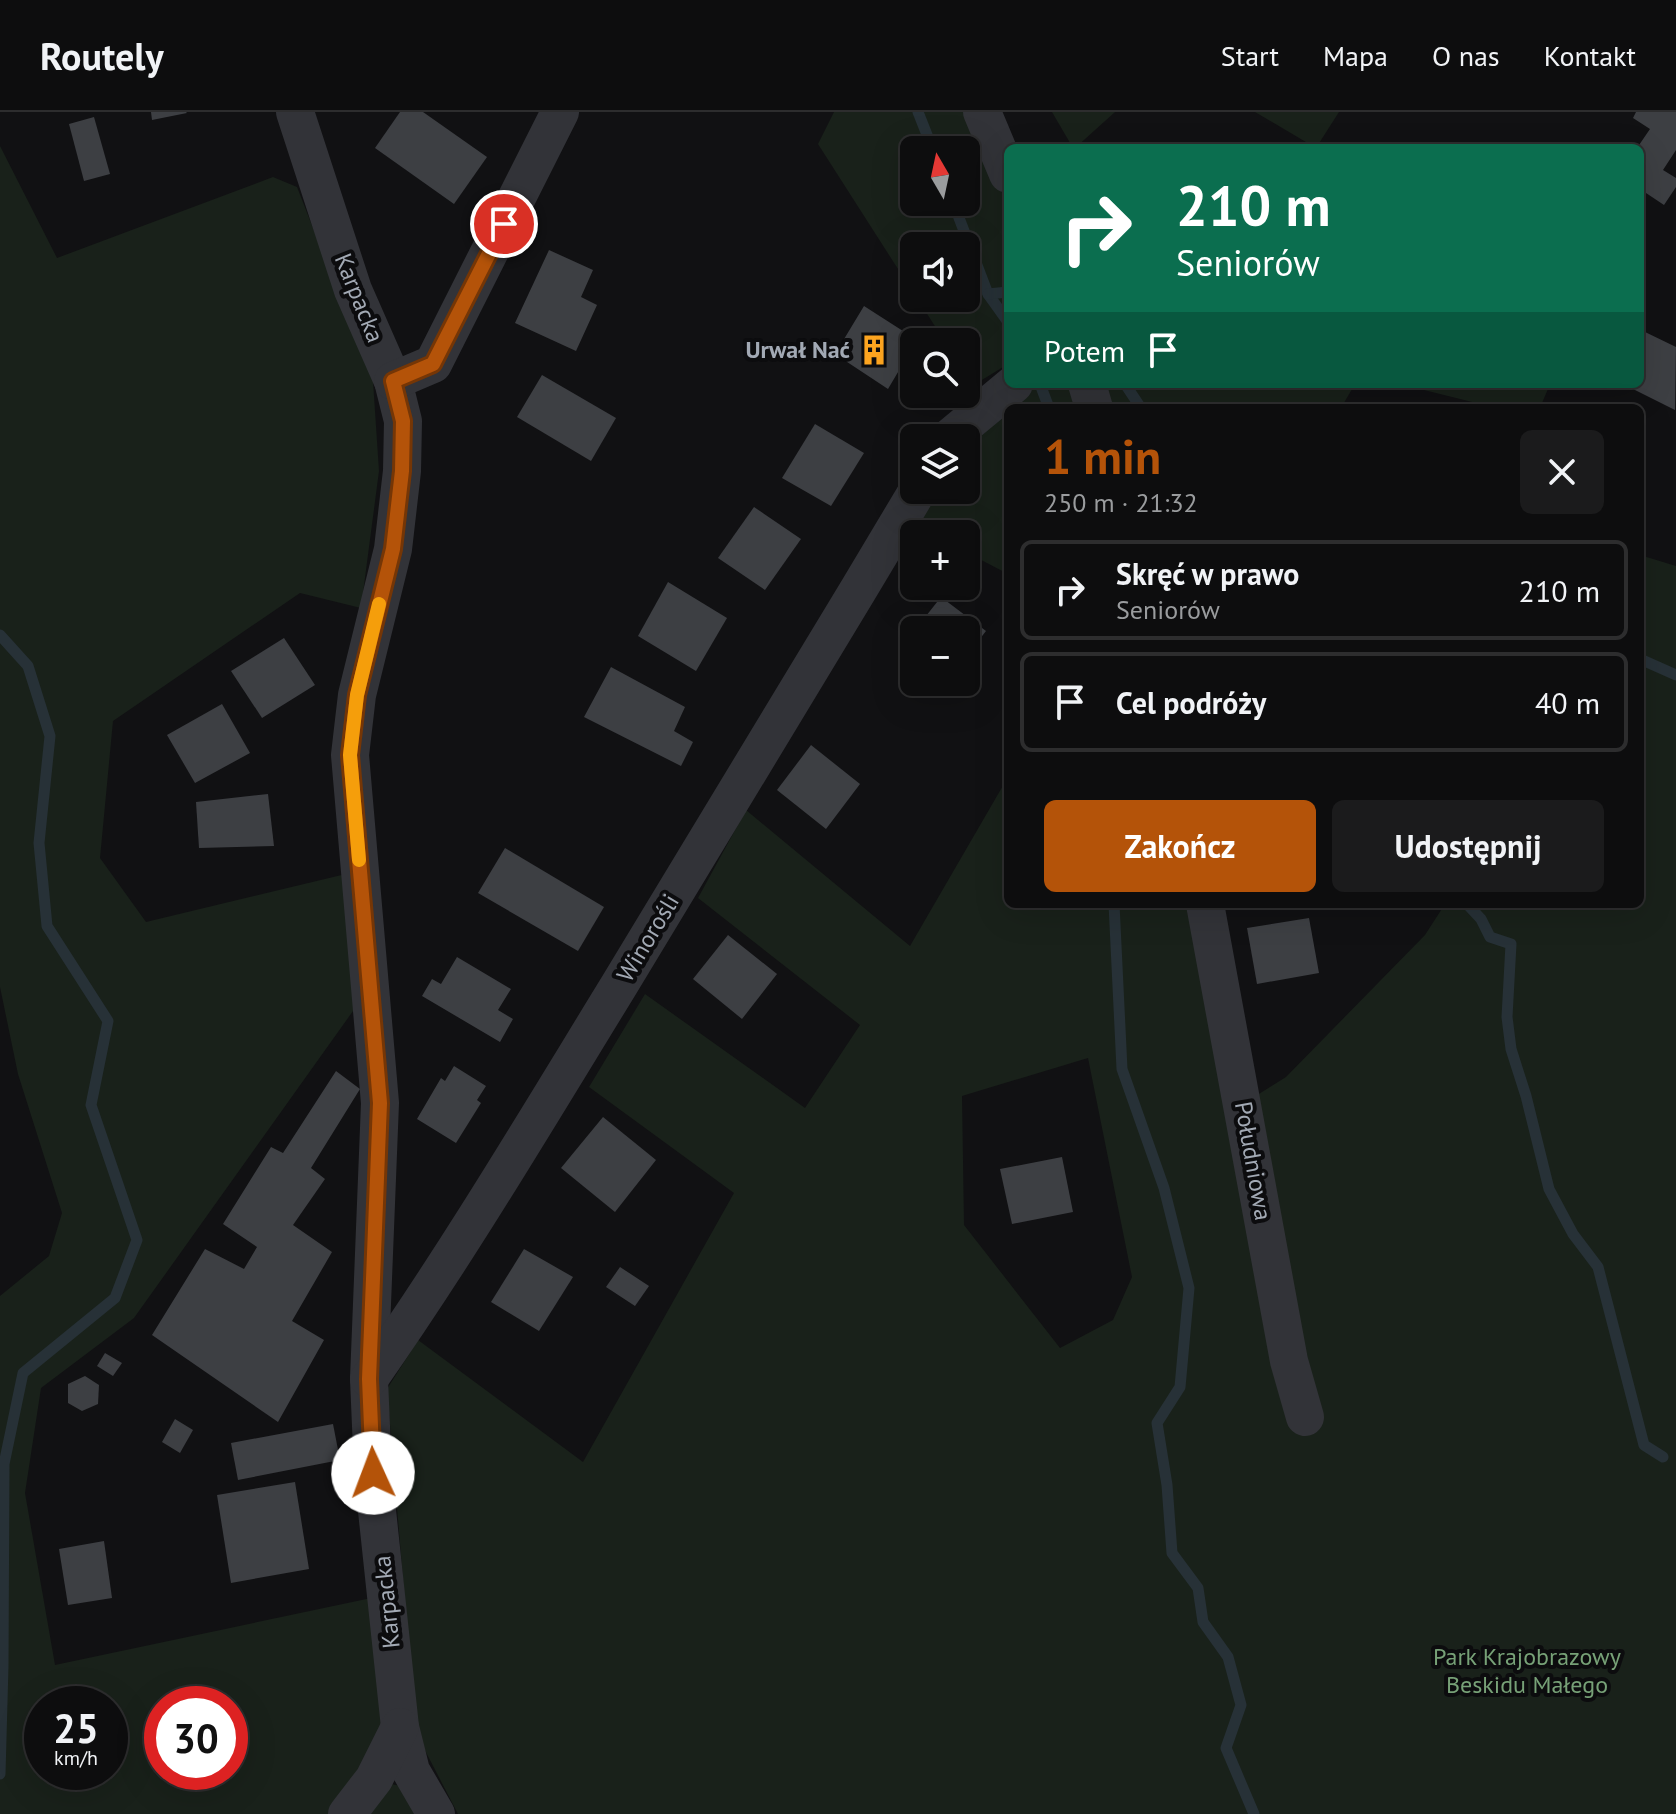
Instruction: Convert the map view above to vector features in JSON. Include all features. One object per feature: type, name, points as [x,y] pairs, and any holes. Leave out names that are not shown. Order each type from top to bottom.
[{"type":"street","name":"Karpacka","points":[[295,112],[353,290],[393,381],[403,421],[402,471],[393,549],[357,695],[350,755],[380,1103],[369,1379],[373,1473],[400,1727],[411,1771],[436,1814]]},
{"type":"street","points":[[393,381],[433,364],[560,112]]},
{"type":"street","points":[[982,112],[1004,164]]},
{"type":"street","points":[[966,424],[1009,388]]},
{"type":"street","name":"Winorośli","points":[[369,1379],[421,1304],[534,1124],[910,504]]},
{"type":"street","name":"Południowa","points":[[1206,908],[1289,1361],[1305,1417]]},
{"type":"street","points":[[347,1814],[374,1779],[400,1727]]},
{"type":"green space","points":[[834,112],[968,112],[978,136],[900,136],[900,216],[980,216],[980,140],[1004,198],[1004,366],[980,381],[980,328],[936,328],[926,312],[980,312],[980,232],[900,232],[900,272],[818,144]]},
{"type":"green space","points":[[1052,112],[1115,112],[1079,144],[1071,144]]},
{"type":"green space","points":[[1255,112],[1339,112],[1319,144],[1309,144]]},
{"type":"green space","points":[[0,146],[57,258],[273,177],[297,187],[373,381],[379,471],[361,608],[300,593],[113,721],[100,858],[146,922],[350,873],[358,1004],[134,1318],[41,1388],[25,1493],[55,1665],[376,1597],[382,1729],[352,1785],[329,1814],[0,1814],[0,1296],[49,1256],[62,1213],[18,1074],[0,987]]},
{"type":"green space","points":[[1034,388],[1069,388],[1074,404],[1015,404]]},
{"type":"green space","points":[[1098,388],[1353,388],[1343,404],[1104,404]]},
{"type":"green space","points":[[1416,388],[1548,388],[1542,404],[1480,404]]},
{"type":"green space","points":[[1004,412],[1004,572],[980,559],[980,520],[917,520],[927,504],[980,504],[980,432]]},
{"type":"green space","name":"Park Krajobrazowy Beskidu Małego","points":[[1644,556],[1676,566],[1676,1814],[458,1814],[416,1733],[387,1389],[418,1340],[583,1462],[734,1193],[589,1087],[645,994],[805,1108],[860,1025],[698,898],[746,810],[910,946],[1004,784],[1004,908],[1188,908],[1254,1097],[1286,1077],[1425,935],[1442,908],[1644,908]],"holes":[[[1088,1058],[1132,1277],[1113,1320],[1060,1348],[964,1225],[962,1096]]]},
{"type":"green space","points":[[386,1783],[406,1787],[423,1814],[362,1814]]},
{"type":"building","points":[[151,112],[186,112],[187,113],[152,120]]},
{"type":"building","points":[[400,112],[423,112],[487,157],[454,204],[375,148]]},
{"type":"building","points":[[1636,112],[1676,112],[1676,150],[1663,170],[1676,178],[1676,187],[1664,205],[1644,192],[1644,144],[1640,144],[1650,129],[1633,118]]},
{"type":"building","points":[[94,117],[110,174],[84,181],[69,124]]},
{"type":"building","points":[[549,250],[593,270],[581,297],[597,305],[576,351],[515,323]]},
{"type":"building","name":"Urwał Nać","points":[[864,306],[900,329],[900,369],[888,389],[835,354]]},
{"type":"building","points":[[1644,331],[1676,347],[1675,410],[1631,388],[1644,388]]},
{"type":"building","points":[[542,375],[616,418],[591,461],[517,417]]},
{"type":"building","points":[[815,424],[864,453],[831,506],[782,478]]},
{"type":"building","points":[[754,507],[801,539],[765,590],[718,558]]},
{"type":"building","points":[[668,582],[727,618],[696,671],[638,636]]},
{"type":"building","points":[[939,600],[945,600],[966,616],[926,616]]},
{"type":"building","points":[[284,638],[315,685],[262,718],[231,671]]},
{"type":"building","points":[[611,667],[685,707],[674,731],[693,742],[681,766],[584,717]]},
{"type":"building","points":[[222,704],[250,753],[195,783],[167,735]]},
{"type":"building","points":[[811,745],[860,784],[826,829],[777,790]]},
{"type":"building","points":[[268,794],[274,846],[199,848],[196,802]]},
{"type":"building","points":[[505,848],[604,907],[578,951],[478,893]]},
{"type":"building","points":[[1309,918],[1319,973],[1257,984],[1247,928]]},
{"type":"building","points":[[728,935],[777,974],[742,1019],[693,979]]},
{"type":"building","points":[[457,957],[511,989],[498,1010],[513,1019],[500,1042],[422,996],[432,979],[441,984]]},
{"type":"building","points":[[454,1066],[486,1086],[477,1100],[481,1103],[456,1143],[417,1119],[441,1078],[445,1081]]},
{"type":"building","points":[[336,1071],[360,1089],[311,1168],[325,1179],[293,1225],[332,1252],[292,1321],[324,1340],[278,1422],[152,1335],[205,1249],[244,1269],[257,1247],[223,1224],[271,1147],[283,1153]]},
{"type":"building","points":[[603,1117],[656,1160],[615,1212],[561,1168]]},
{"type":"building","points":[[1062,1157],[1073,1212],[1012,1224],[1000,1169]]},
{"type":"building","points":[[524,1249],[573,1277],[539,1331],[491,1302]]},
{"type":"building","points":[[620,1267],[649,1286],[635,1306],[606,1287]]},
{"type":"building","points":[[105,1353],[122,1363],[113,1376],[97,1366]]},
{"type":"building","points":[[85,1376],[99,1385],[98,1404],[82,1411],[68,1403],[68,1384]]},
{"type":"building","points":[[175,1419],[193,1430],[180,1453],[162,1442]]},
{"type":"building","points":[[333,1424],[340,1460],[238,1480],[231,1443]]},
{"type":"building","points":[[295,1482],[309,1569],[231,1583],[217,1495]]},
{"type":"building","points":[[104,1541],[112,1598],[68,1605],[59,1549]]},
{"type":"waterway","points":[[918,112],[927,136]]},
{"type":"waterway","points":[[958,216],[988,294],[1004,316]]},
{"type":"waterway","points":[[988,294],[1004,292]]},
{"type":"waterway","points":[[1042,388],[1048,404]]},
{"type":"waterway","points":[[1128,388],[1138,404]]},
{"type":"waterway","points":[[0,635],[28,666],[50,736],[39,843],[47,926],[108,1021],[91,1105],[137,1240],[115,1298],[23,1373],[4,1464],[0,1774]]},
{"type":"waterway","points":[[1644,661],[1676,675]]},
{"type":"waterway","points":[[1114,908],[1122,1069],[1164,1188],[1189,1288],[1180,1387],[1157,1423],[1167,1485],[1172,1553],[1198,1588],[1203,1622],[1228,1657],[1241,1705],[1226,1748],[1254,1814]]},
{"type":"waterway","points":[[1471,908],[1481,919],[1490,937],[1511,944],[1507,1017],[1511,1049],[1549,1189],[1573,1234],[1598,1267],[1644,1445],[1663,1457]]},
{"type":"slow traffic","points":[[359,860],[350,755],[357,695],[379,604]]},
{"type":"place","name":"Urwał Nać","points":[[874,350]]},
{"type":"route","points":[[373,1473],[369,1379],[380,1103],[350,755],[357,695],[393,549],[402,471],[403,421],[393,381],[433,364],[504,224]]}]
